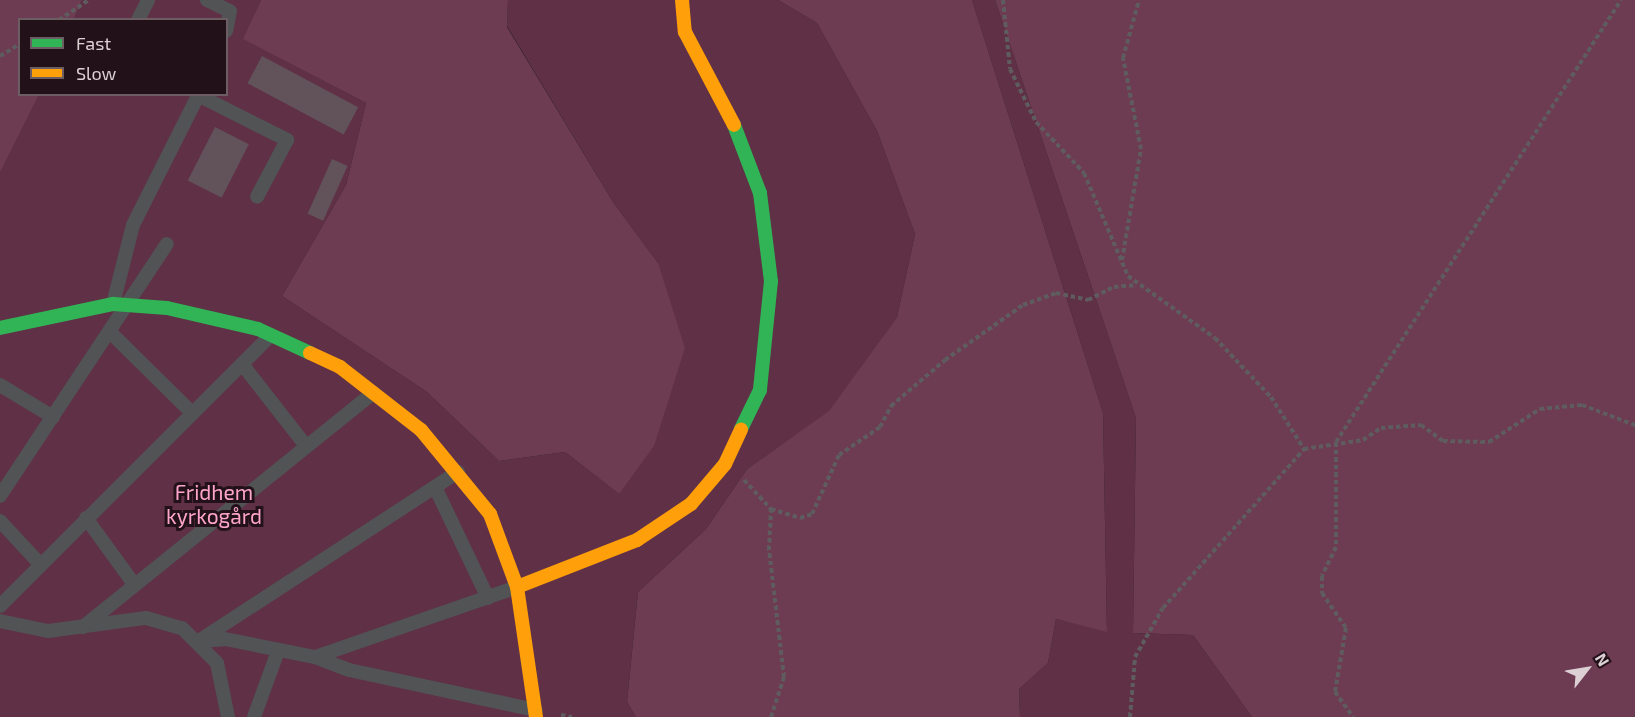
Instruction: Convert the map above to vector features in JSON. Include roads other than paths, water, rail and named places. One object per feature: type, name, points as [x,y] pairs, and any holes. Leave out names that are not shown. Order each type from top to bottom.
[{"type":"street","points":[[517,587],[663,526],[691,504],[725,464],[760,390],[770,254],[757,180],[685,32],[682,0]]},
{"type":"street","points":[[0,328],[113,304],[168,308],[271,335],[340,368],[421,430],[459,471],[490,514],[517,587],[536,713]]},
{"type":"lane","points":[[139,18],[148,0]]},
{"type":"lane","points":[[207,0],[230,11],[228,21]]},
{"type":"lane","points":[[113,304],[133,225],[198,96]]},
{"type":"lane","points":[[200,96],[287,140],[257,197]]},
{"type":"lane","points":[[0,496],[167,244]]},
{"type":"lane","points":[[110,332],[192,413]]},
{"type":"lane","points":[[0,606],[271,335]]},
{"type":"lane","points":[[242,363],[306,446]]},
{"type":"lane","points":[[0,385],[53,417]]},
{"type":"lane","points":[[83,627],[373,393]]},
{"type":"lane","points":[[199,641],[459,471]]},
{"type":"lane","points":[[435,487],[488,598]]},
{"type":"lane","points":[[86,518],[134,584]]},
{"type":"lane","points":[[0,520],[40,564]]},
{"type":"lane","points":[[315,657],[517,587]]},
{"type":"lane","points":[[0,621],[48,631],[132,618],[162,620],[199,641],[224,681],[231,716]]},
{"type":"lane","points":[[199,641],[225,639],[315,657],[349,670],[536,713]]},
{"type":"lane","points":[[255,717],[278,651]]},
{"type":"park label","name":"Fridhem kyrkogård","points":[[214,504]]}]
